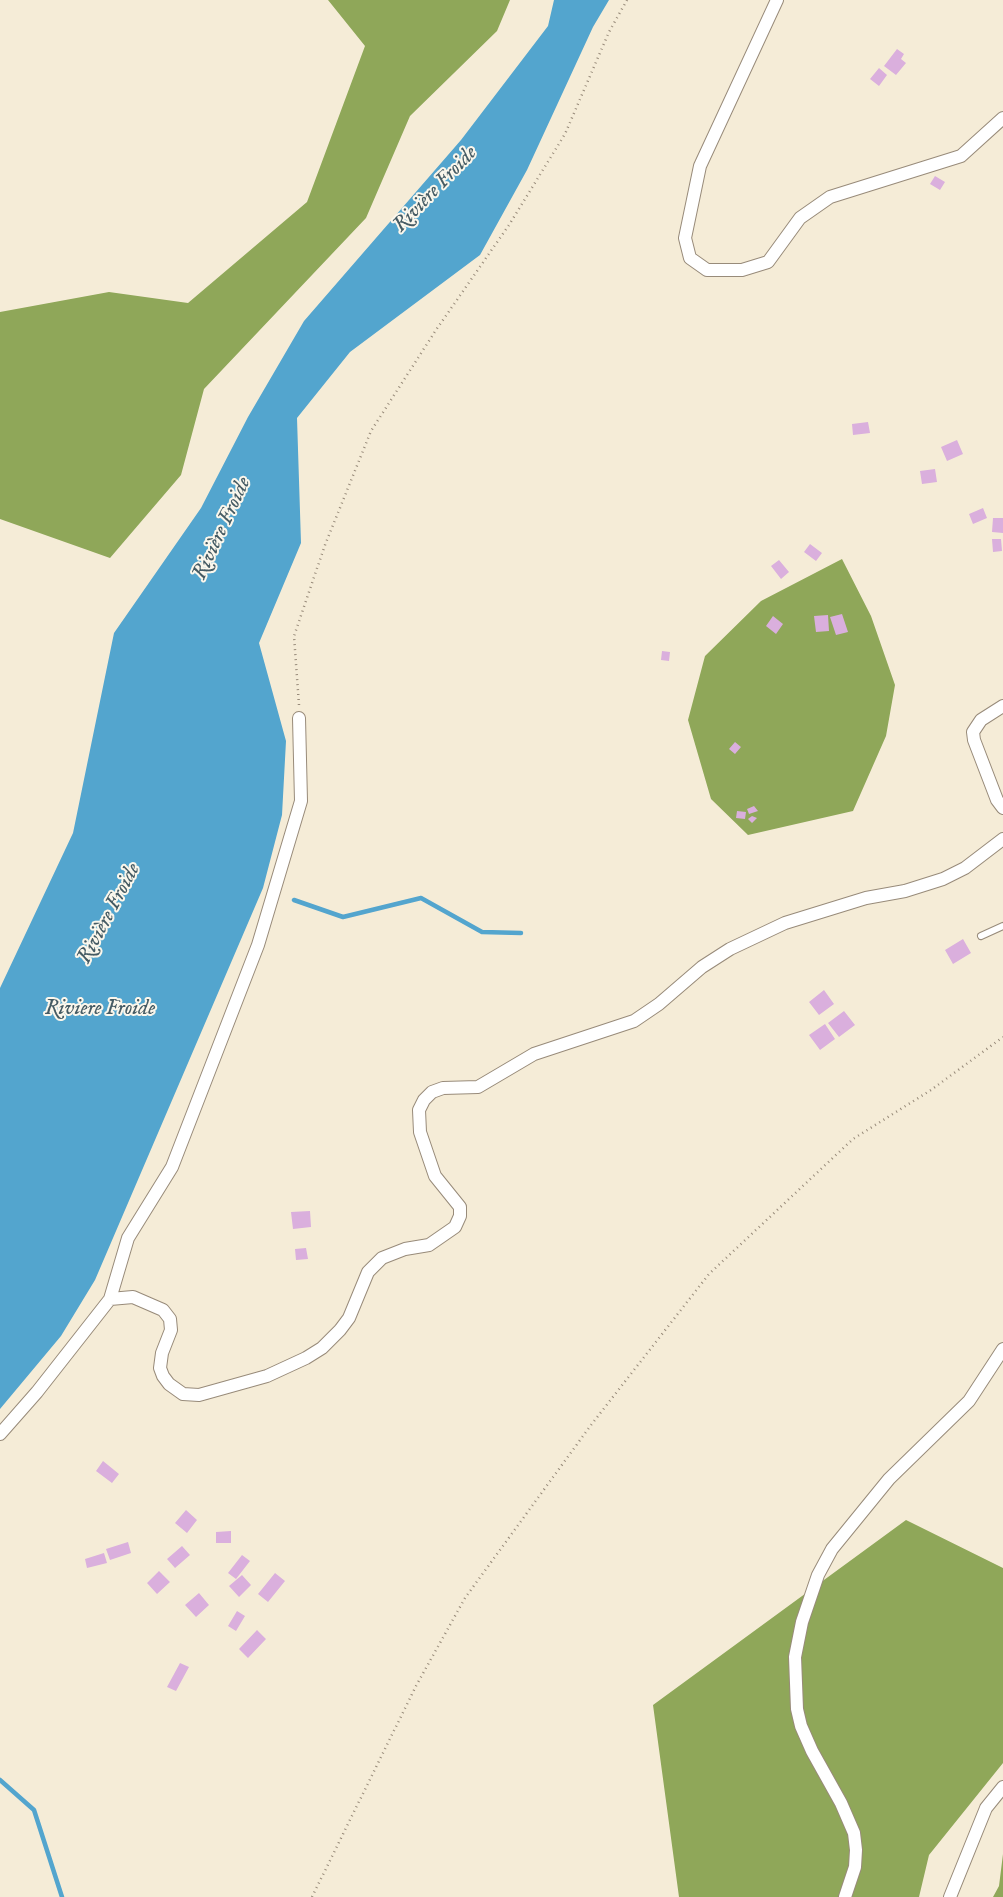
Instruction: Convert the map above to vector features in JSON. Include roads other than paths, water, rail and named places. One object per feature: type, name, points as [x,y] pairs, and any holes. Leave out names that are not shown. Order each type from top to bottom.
[{"type":"street","points":[[778,0],[700,166],[684,238],[690,258],[707,270],[742,270],[768,262],[800,218],[830,197],[961,156],[1003,118]]},
{"type":"street","points":[[1003,706],[981,720],[973,732],[974,740],[997,800],[1003,808]]},
{"type":"street","points":[[0,1434],[37,1392],[110,1299],[128,1238],[172,1168],[258,944],[302,802],[299,718]]},
{"type":"street","points":[[110,1299],[133,1297],[163,1310],[167,1314],[170,1319],[171,1330],[162,1353],[160,1368],[162,1376],[169,1384],[183,1394],[199,1396],[267,1376],[306,1358],[322,1348],[340,1330],[349,1318],[368,1272],[382,1258],[405,1250],[429,1246],[455,1226],[460,1216],[460,1207],[434,1176],[420,1132],[419,1110],[424,1100],[432,1092],[443,1088],[478,1087],[534,1054],[634,1021],[659,1004],[702,967],[730,949],[785,923],[858,901],[905,891],[943,879],[965,868],[1003,839]]},
{"type":"street","points":[[845,1897],[855,1867],[854,1833],[841,1802],[812,1751],[801,1726],[797,1709],[795,1657],[802,1622],[818,1575],[838,1542],[858,1515],[908,1458],[969,1401],[1003,1349]]},
{"type":"street","points":[[950,1897],[986,1808],[1003,1787]]},
{"type":"lane","points":[[981,936],[1003,926]]},
{"type":"water","name":"Riviere Froide","points":[[554,0],[609,0],[593,27],[527,170],[480,255],[350,352],[297,418],[301,543],[259,643],[286,741],[282,815],[263,888],[95,1280],[61,1336],[0,1409],[0,988],[73,833],[114,633],[201,508],[248,417],[304,321],[461,140],[548,26]]},
{"type":"waterway","points":[[294,900],[343,917],[421,898],[482,932],[521,933]]},
{"type":"waterway","points":[[0,1780],[34,1810],[62,1897]]},
{"type":"water label","name":"Rivière Froide","points":[[436,190]]},
{"type":"water label","name":"Rivière Froide","points":[[223,529]]},
{"type":"water label","name":"Rivière Froide","points":[[110,914]]}]
